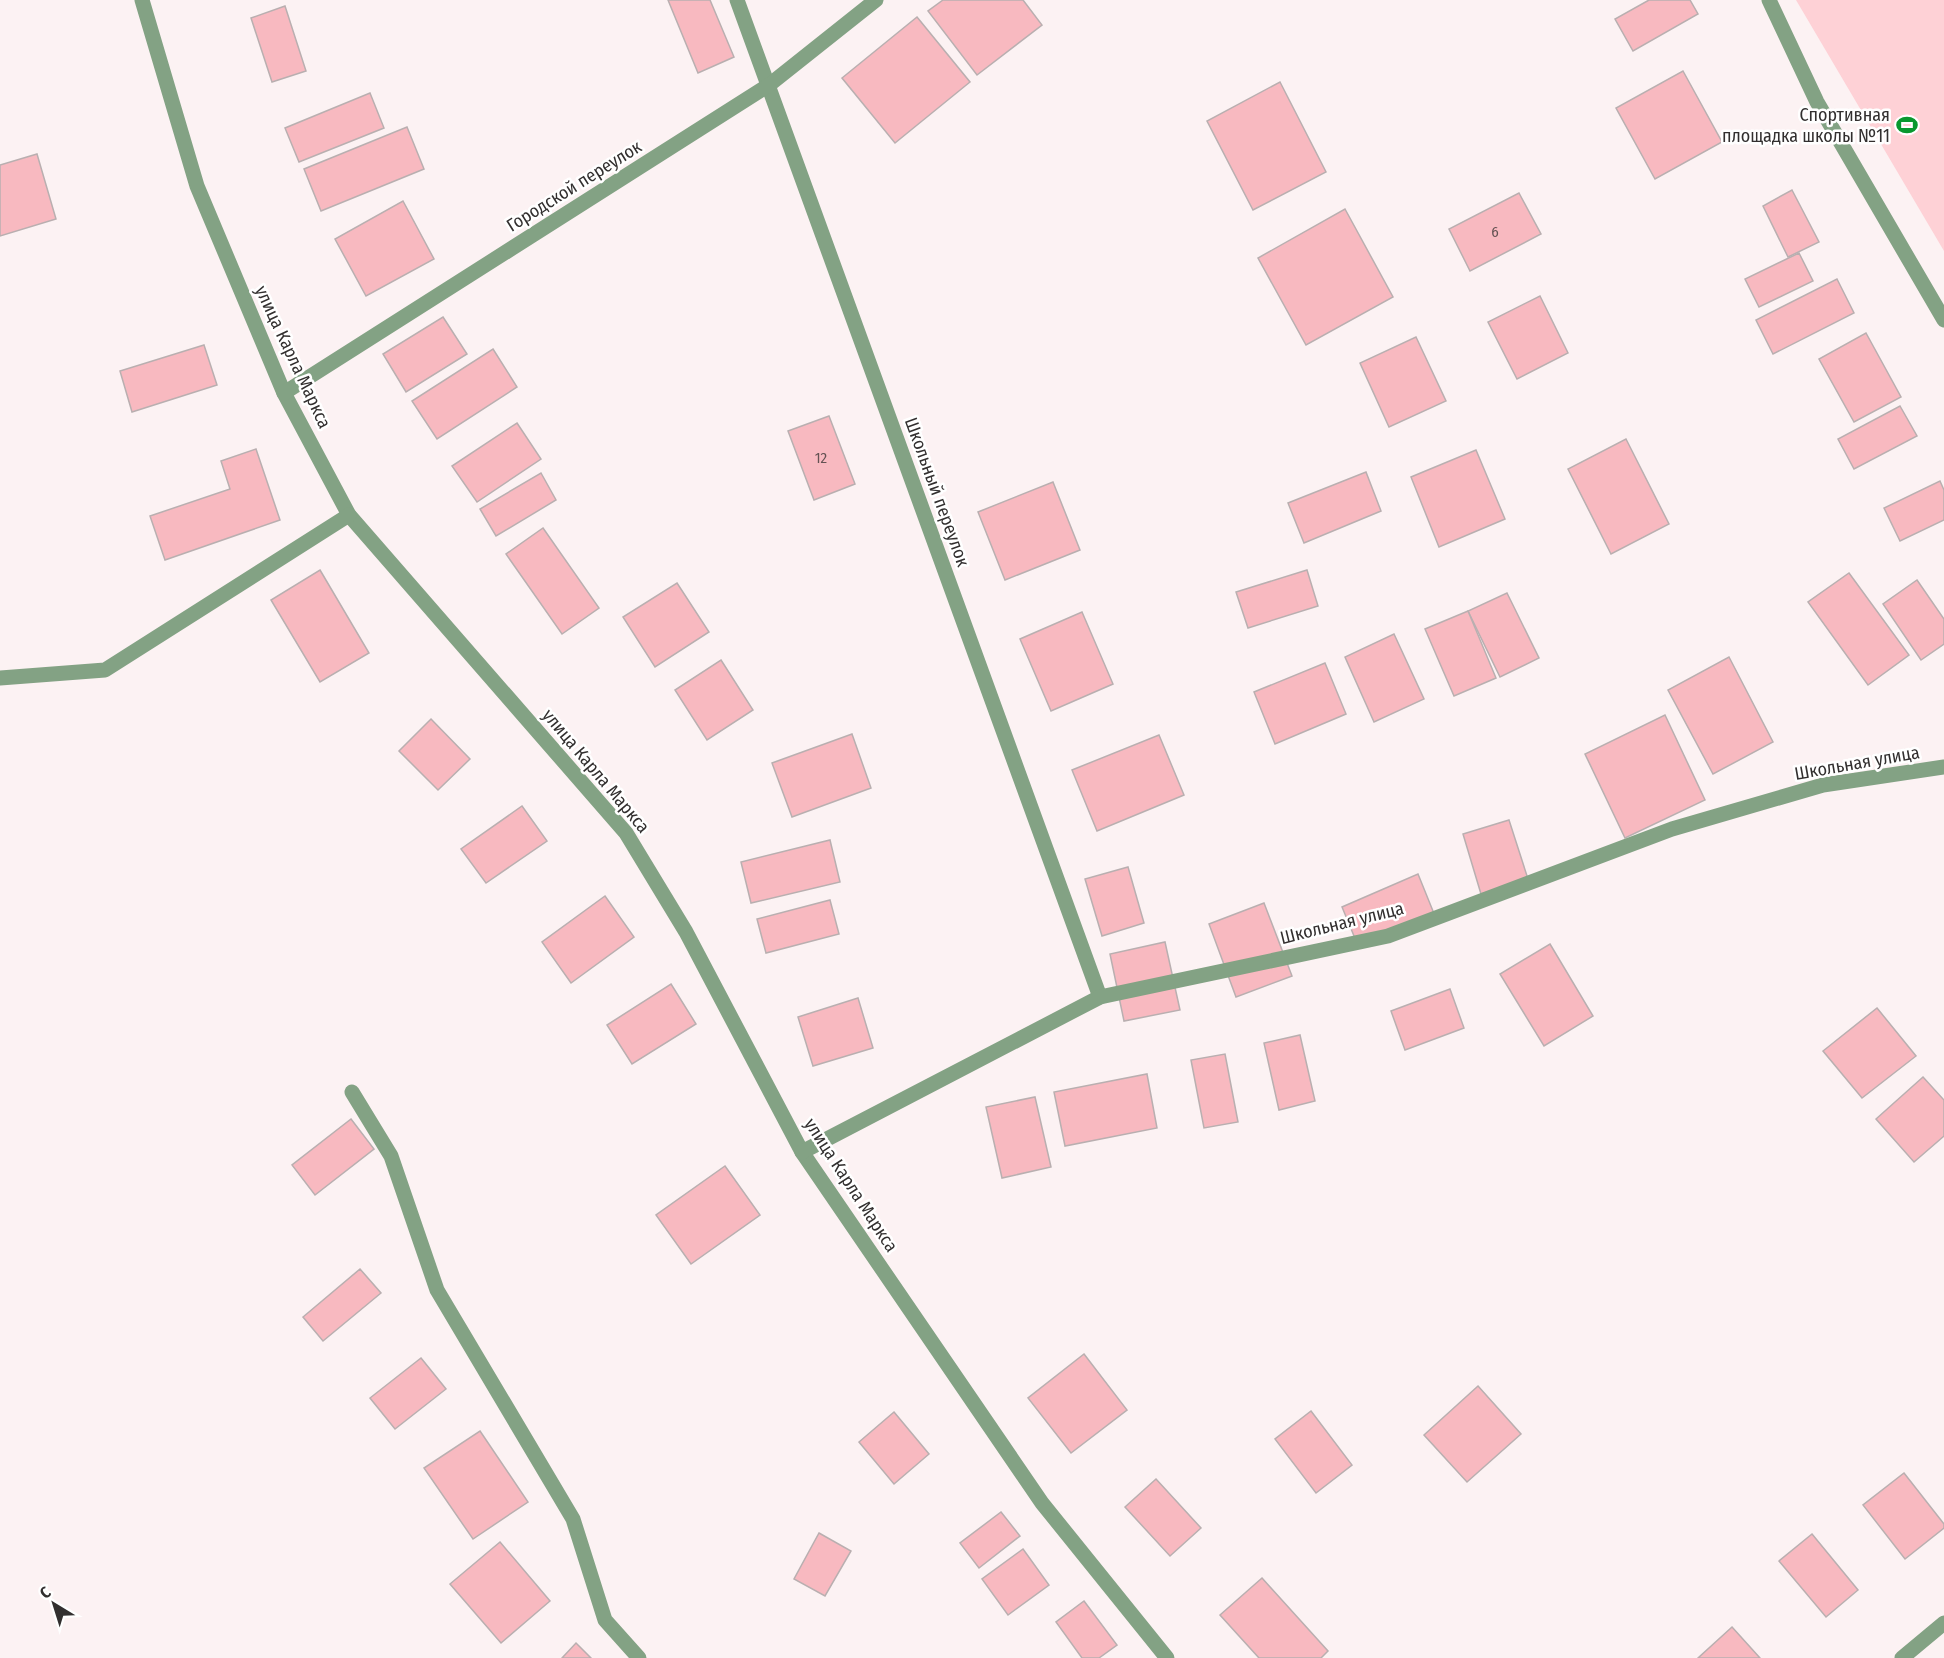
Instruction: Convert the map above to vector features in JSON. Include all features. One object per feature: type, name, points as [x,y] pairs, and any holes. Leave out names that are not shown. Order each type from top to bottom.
[{"type":"street","name":"улица Карла Маркса","points":[[142,0],[197,186],[284,393],[349,515],[626,833],[686,932],[802,1152],[1042,1503],[1167,1658]]},
{"type":"street","name":"Школьный переулок","points":[[737,0],[1100,998]]},
{"type":"street","name":"Городской переулок","points":[[284,393],[769,85],[876,0]]},
{"type":"street","points":[[1769,0],[1817,102],[1944,320]]},
{"type":"street","points":[[0,678],[105,670],[349,515]]},
{"type":"street","name":"Школьная улица","points":[[802,1152],[1100,998],[1388,936],[1672,829],[1823,785],[1944,767]]},
{"type":"street","points":[[351,1092],[391,1156],[436,1290],[573,1519],[605,1620],[639,1658]]},
{"type":"street","points":[[1905,1657],[1944,1623]]},
{"type":"shaded area","name":"Спортивная площадка школы №11","points":[[1796,0],[1944,0],[1944,251]]},
{"type":"building","points":[[668,0],[710,0],[734,57],[698,73]]},
{"type":"building","points":[[943,0],[1023,0],[1042,25],[977,75],[928,11]]},
{"type":"building","points":[[1649,0],[1690,0],[1698,14],[1633,51],[1615,19]]},
{"type":"building","points":[[285,6],[306,71],[272,82],[251,18]]},
{"type":"building","points":[[917,17],[970,82],[895,143],[842,78]]},
{"type":"building","points":[[1683,71],[1722,142],[1655,179],[1616,108]]},
{"type":"building","points":[[1280,82],[1326,172],[1253,210],[1207,121]]},
{"type":"building","points":[[370,93],[384,128],[299,162],[285,128]]},
{"type":"building","points":[[407,127],[424,169],[321,211],[304,169]]},
{"type":"building","points":[[37,154],[56,219],[0,236],[0,165]]},
{"type":"building","points":[[1792,190],[1819,242],[1788,257],[1763,206]]},
{"type":"building","points":[[1519,193],[1541,234],[1470,271],[1449,229]]},
{"type":"building","points":[[403,201],[434,259],[366,296],[335,239]]},
{"type":"building","points":[[1345,209],[1393,297],[1306,345],[1258,258]]},
{"type":"building","points":[[1799,253],[1813,281],[1759,307],[1745,279]]},
{"type":"building","points":[[1837,279],[1854,313],[1773,354],[1756,320]]},
{"type":"building","points":[[1540,296],[1568,353],[1517,379],[1488,322]]},
{"type":"building","points":[[443,317],[467,354],[406,392],[383,354]]},
{"type":"building","points":[[1866,333],[1901,397],[1854,422],[1819,359]]},
{"type":"building","points":[[1416,337],[1446,401],[1389,427],[1360,363]]},
{"type":"building","points":[[204,345],[217,385],[132,412],[120,371]]},
{"type":"building","points":[[493,349],[517,387],[437,439],[412,401]]},
{"type":"building","points":[[1900,406],[1917,436],[1854,469],[1838,439]]},
{"type":"building","points":[[829,416],[855,484],[814,500],[788,431]]},
{"type":"building","points":[[517,423],[541,459],[477,502],[452,466]]},
{"type":"building","points":[[1626,439],[1669,524],[1611,554],[1568,469]]},
{"type":"building","points":[[256,449],[280,520],[165,560],[150,516],[230,489],[221,461]]},
{"type":"building","points":[[1476,450],[1505,519],[1439,547],[1411,477]]},
{"type":"building","points":[[1366,472],[1381,511],[1304,543],[1288,503]]},
{"type":"building","points":[[541,473],[556,500],[496,536],[480,509]]},
{"type":"building","points":[[1940,481],[1944,490],[1944,520],[1900,541],[1884,508]]},
{"type":"building","points":[[1053,482],[1080,550],[1005,580],[978,512]]},
{"type":"building","points":[[543,528],[599,608],[562,634],[506,554]]},
{"type":"building","points":[[320,570],[369,653],[320,682],[271,600]]},
{"type":"building","points":[[1307,570],[1318,606],[1248,628],[1236,592]]},
{"type":"building","points":[[1849,573],[1909,655],[1868,685],[1808,602]]},
{"type":"building","points":[[1917,580],[1944,619],[1944,644],[1921,660],[1883,604]]},
{"type":"building","points":[[677,583],[709,632],[655,667],[623,617]]},
{"type":"building","points":[[1507,593],[1539,658],[1500,677],[1468,611]]},
{"type":"building","points":[[1468,611],[1496,678],[1454,696],[1425,629]]},
{"type":"building","points":[[1082,612],[1113,684],[1051,711],[1020,639]]},
{"type":"building","points":[[1394,634],[1424,699],[1374,722],[1345,657]]},
{"type":"building","points":[[1729,657],[1773,742],[1713,774],[1668,690]]},
{"type":"building","points":[[721,660],[753,710],[707,740],[675,690]]},
{"type":"building","points":[[1325,663],[1346,714],[1275,744],[1254,692]]},
{"type":"building","points":[[1665,715],[1705,800],[1625,838],[1585,754]]},
{"type":"building","points":[[431,719],[470,759],[438,790],[399,751]]},
{"type":"building","points":[[852,734],[871,788],[792,817],[772,763]]},
{"type":"building","points":[[1159,735],[1184,795],[1097,831],[1072,770]]},
{"type":"building","points":[[522,806],[547,841],[486,883],[461,849]]},
{"type":"building","points":[[1509,820],[1528,879],[1481,894],[1463,834]]},
{"type":"building","points":[[830,840],[840,882],[751,903],[741,862]]},
{"type":"building","points":[[1128,867],[1144,923],[1102,936],[1085,879]]},
{"type":"building","points":[[1418,874],[1435,916],[1359,948],[1342,907]]},
{"type":"building","points":[[605,896],[634,937],[571,983],[542,942]]},
{"type":"building","points":[[830,900],[839,934],[766,953],[757,919]]},
{"type":"building","points":[[1264,903],[1292,976],[1236,997],[1209,924]]},
{"type":"building","points":[[1165,942],[1180,1010],[1124,1021],[1110,954]]},
{"type":"building","points":[[1550,944],[1593,1016],[1544,1046],[1500,974]]},
{"type":"building","points":[[671,984],[696,1024],[632,1064],[607,1025]]},
{"type":"building","points":[[1450,989],[1464,1028],[1405,1050],[1391,1011]]},
{"type":"building","points":[[858,998],[873,1048],[813,1066],[798,1017]]},
{"type":"building","points":[[1877,1008],[1916,1056],[1862,1098],[1823,1051]]},
{"type":"building","points":[[1300,1035],[1315,1101],[1279,1110],[1264,1043]]},
{"type":"building","points":[[1225,1054],[1238,1122],[1204,1128],[1191,1060]]},
{"type":"building","points":[[1147,1074],[1157,1128],[1065,1146],[1054,1092]]},
{"type":"building","points":[[1923,1077],[1944,1100],[1944,1136],[1914,1162],[1876,1119]]},
{"type":"building","points":[[1035,1097],[1051,1167],[1002,1178],[986,1107]]},
{"type":"building","points":[[351,1119],[374,1149],[315,1195],[292,1165]]},
{"type":"building","points":[[725,1166],[760,1215],[691,1264],[656,1215]]},
{"type":"building","points":[[360,1269],[381,1293],[323,1341],[303,1317]]},
{"type":"building","points":[[1084,1354],[1127,1410],[1071,1453],[1028,1398]]},
{"type":"building","points":[[421,1358],[446,1389],[395,1429],[370,1398]]},
{"type":"building","points":[[1478,1386],[1521,1434],[1467,1482],[1424,1435]]},
{"type":"building","points":[[1311,1411],[1352,1465],[1316,1493],[1275,1439]]},
{"type":"building","points":[[894,1412],[929,1454],[894,1484],[859,1442]]},
{"type":"building","points":[[480,1431],[528,1502],[473,1539],[424,1468]]},
{"type":"building","points":[[1904,1473],[1944,1524],[1944,1528],[1905,1559],[1863,1505]]},
{"type":"building","points":[[1156,1479],[1201,1528],[1170,1556],[1125,1507]]},
{"type":"building","points":[[1001,1512],[1020,1536],[979,1568],[960,1543]]},
{"type":"building","points":[[819,1533],[851,1551],[825,1596],[794,1579]]},
{"type":"building","points":[[1812,1534],[1858,1590],[1826,1617],[1779,1561]]},
{"type":"building","points":[[500,1542],[550,1601],[501,1643],[450,1584]]},
{"type":"building","points":[[1023,1549],[1049,1585],[1008,1615],[982,1579]]},
{"type":"building","points":[[1262,1578],[1328,1651],[1321,1658],[1259,1658],[1220,1615]]},
{"type":"building","points":[[1084,1601],[1117,1645],[1099,1658],[1082,1658],[1056,1622]]},
{"type":"building","points":[[1732,1627],[1760,1658],[1698,1658]]},
{"type":"building","points":[[576,1643],[591,1658],[562,1658]]},
{"type":"place","name":"Спортивная площадка школы №11","points":[[1907,125]]}]
